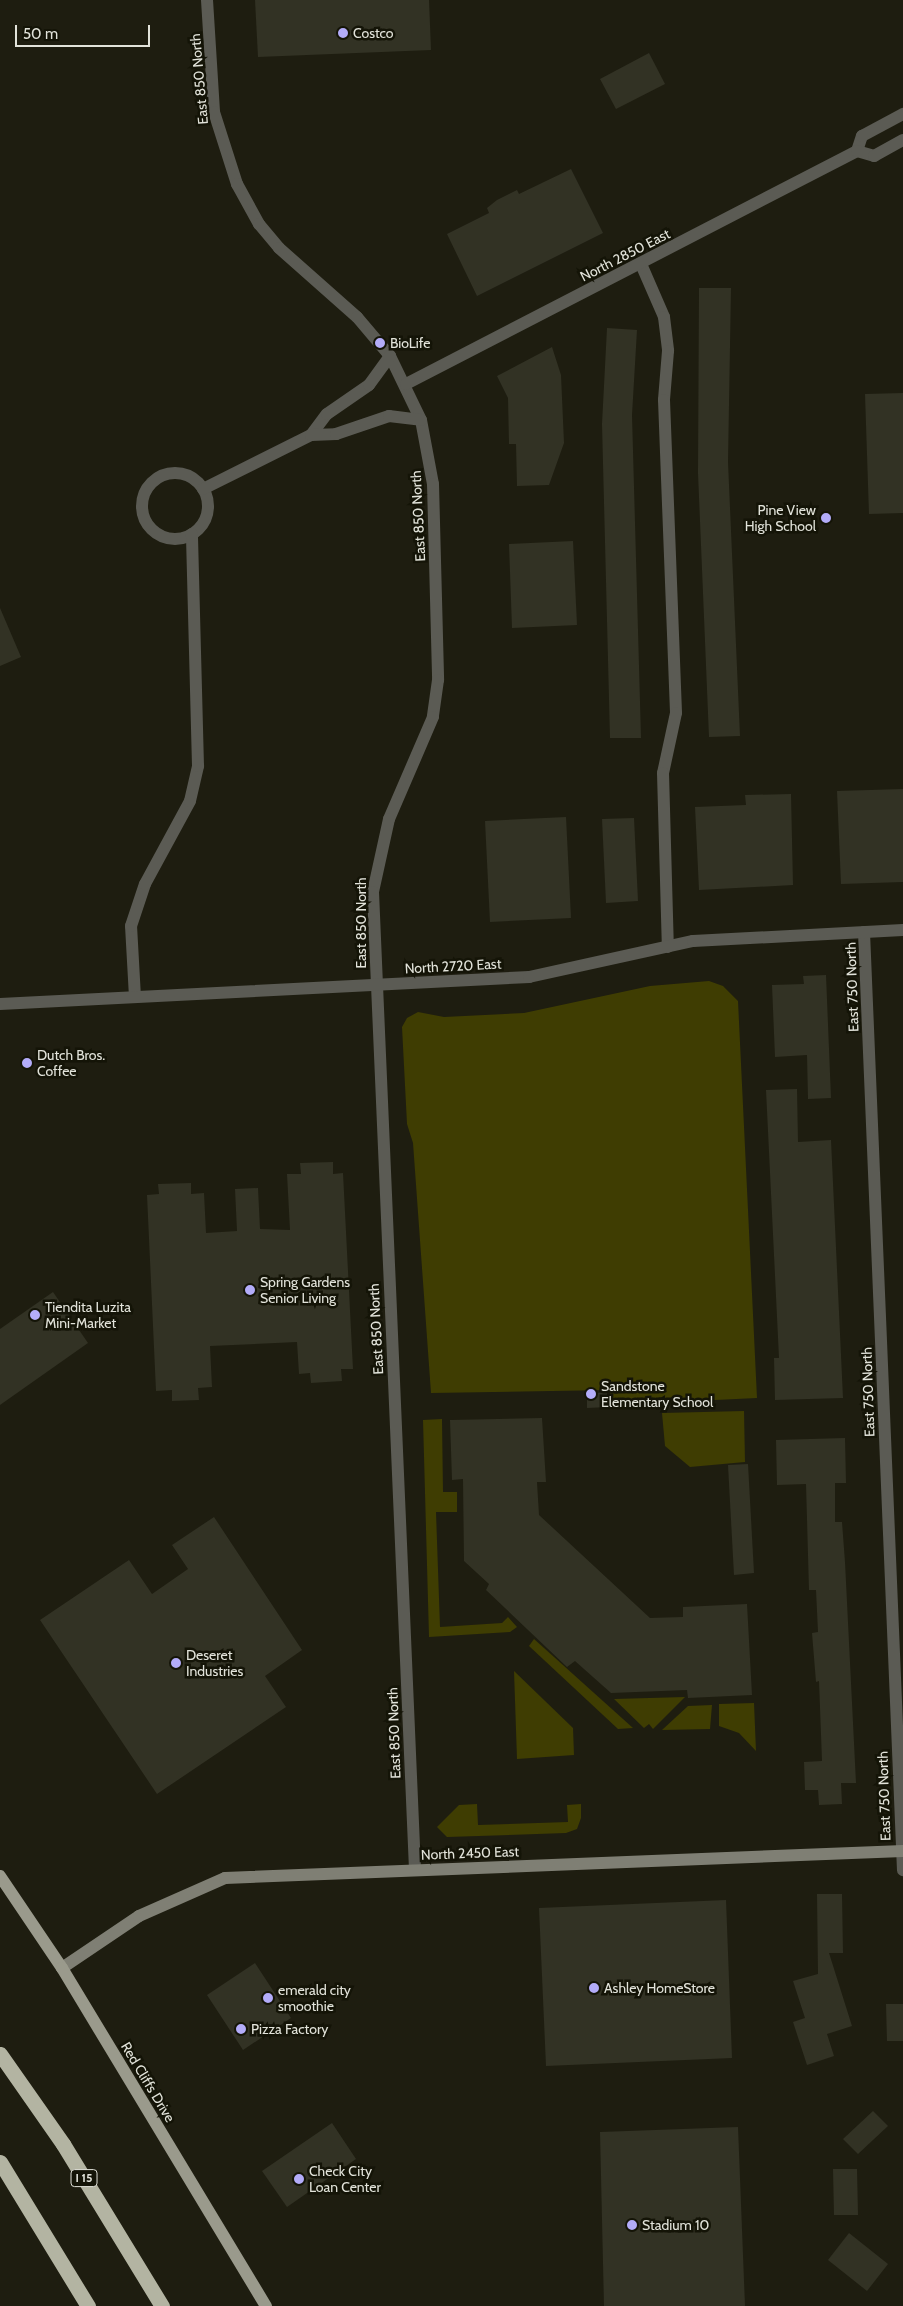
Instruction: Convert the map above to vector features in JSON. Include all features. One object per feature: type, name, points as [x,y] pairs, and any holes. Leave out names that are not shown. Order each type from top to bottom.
[{"type":"highway","name":"I 15","points":[[0,2054],[63,2144],[162,2306]]},
{"type":"highway","points":[[0,2162],[88,2306]]},
{"type":"main road","name":"Red Cliffs Drive","points":[[0,1876],[62,1968],[266,2306]]},
{"type":"street","name":"East 850 North","points":[[207,0],[214,112],[237,184],[259,224],[279,248],[357,317],[390,356],[406,384],[421,420],[433,484],[438,680],[422,752],[390,819],[378,856],[373,892],[415,1870]]},
{"type":"street","name":"North 2850 East","points":[[406,384],[857,151],[862,136],[903,114]]},
{"type":"street","points":[[857,151],[874,156],[903,140]]},
{"type":"street","points":[[641,264],[664,317],[668,351],[664,400],[676,713],[663,773],[668,947]]},
{"type":"street","points":[[311,435],[327,414],[370,385],[390,356]]},
{"type":"street","points":[[203,489],[311,435],[336,434],[389,416],[421,420]]},
{"type":"street","points":[[176,472],[194,479],[203,489],[206,517],[192,534],[170,539],[150,528],[142,507],[143,496],[157,478],[176,472]]},
{"type":"street","points":[[135,997],[131,926],[145,884],[190,800],[198,766],[192,534]]},
{"type":"street","name":"North 2720 East","points":[[0,1004],[529,977],[692,941],[903,930]]},
{"type":"street","name":"East 750 North","points":[[864,932],[903,1870]]},
{"type":"street","name":"North 2450 East","points":[[62,1968],[140,1916],[225,1878],[902,1851]]},
{"type":"shaded area","points":[[709,981],[723,986],[738,1001],[757,1398],[611,1405],[610,1390],[431,1393],[413,1143],[407,1124],[402,1027],[407,1018],[418,1012],[444,1017],[524,1013],[650,986]]},
{"type":"shaded area","points":[[744,1411],[745,1462],[690,1467],[665,1446],[662,1413]]},
{"type":"shaded area","points":[[442,1419],[443,1492],[457,1492],[457,1512],[436,1512],[440,1627],[502,1623],[508,1617],[517,1627],[510,1632],[429,1637],[423,1420]]},
{"type":"shaded area","points":[[534,1639],[633,1728],[618,1729],[529,1646]]},
{"type":"shaded area","points":[[514,1671],[573,1728],[574,1755],[517,1759]]},
{"type":"shaded area","points":[[685,1697],[653,1729],[649,1724],[644,1728],[614,1699]]},
{"type":"shaded area","points":[[754,1703],[756,1751],[739,1733],[719,1726],[719,1704]]},
{"type":"shaded area","points":[[712,1705],[710,1729],[662,1730],[688,1706]]},
{"type":"shaded area","points":[[477,1804],[478,1825],[568,1822],[567,1805],[581,1804],[581,1818],[577,1829],[566,1833],[447,1837],[437,1827],[459,1805]]},
{"type":"building","name":"Costco","points":[[255,0],[429,0],[431,50],[258,57]]},
{"type":"building","points":[[649,53],[665,84],[616,109],[600,79]]},
{"type":"building","points":[[571,169],[603,233],[477,296],[447,234],[489,213],[487,208],[497,200],[517,190],[519,194]]},
{"type":"building","points":[[699,288],[731,288],[728,462],[740,736],[709,737],[698,473]]},
{"type":"building","points":[[607,328],[637,330],[632,415],[641,738],[610,738],[602,424]]},
{"type":"building","points":[[552,347],[561,375],[564,443],[549,485],[517,486],[516,444],[509,444],[508,398],[497,376]]},
{"type":"building","points":[[903,393],[903,513],[869,514],[865,394]]},
{"type":"building","points":[[573,541],[577,625],[512,628],[509,544]]},
{"type":"building","points":[[0,608],[21,657],[0,666]]},
{"type":"building","points":[[903,789],[903,882],[841,884],[837,791]]},
{"type":"building","points":[[791,794],[793,885],[699,890],[695,807],[746,805],[745,795]]},
{"type":"building","points":[[566,817],[571,918],[490,922],[485,821]]},
{"type":"building","points":[[634,818],[638,901],[606,903],[602,819]]},
{"type":"building","points":[[826,975],[831,1098],[808,1099],[807,1055],[775,1057],[772,985],[804,984],[803,976]]},
{"type":"building","points":[[797,1089],[798,1142],[831,1140],[843,1398],[775,1400],[774,1358],[779,1358],[766,1090]]},
{"type":"building","name":"Spring Gardens Senior Living","points":[[333,1162],[333,1174],[343,1173],[353,1369],[341,1369],[342,1381],[311,1383],[310,1373],[299,1374],[297,1342],[210,1346],[212,1387],[198,1388],[199,1400],[172,1401],[172,1390],[156,1391],[147,1195],[159,1194],[158,1184],[191,1183],[191,1194],[204,1193],[206,1233],[237,1231],[235,1189],[258,1188],[260,1229],[290,1230],[287,1174],[301,1174],[300,1163]]},
{"type":"building","points":[[53,1292],[88,1343],[0,1405],[0,1329]]},
{"type":"building","points":[[607,1392],[608,1407],[587,1408],[587,1394]]},
{"type":"building","points":[[542,1418],[546,1482],[537,1482],[539,1515],[650,1618],[683,1617],[683,1607],[747,1604],[752,1695],[688,1698],[687,1690],[611,1693],[575,1661],[567,1667],[486,1590],[489,1584],[464,1561],[463,1479],[452,1480],[450,1420]]},
{"type":"building","points":[[845,1438],[846,1483],[835,1483],[835,1522],[842,1522],[856,1783],[841,1783],[842,1804],[819,1805],[818,1790],[805,1790],[804,1762],[822,1761],[819,1681],[816,1682],[812,1633],[818,1632],[816,1590],[809,1590],[806,1484],[777,1485],[776,1440]]},
{"type":"building","points":[[748,1464],[754,1573],[734,1575],[728,1465]]},
{"type":"building","name":"Deseret Industries","points":[[214,1517],[302,1650],[265,1676],[286,1707],[157,1794],[40,1620],[129,1560],[152,1594],[188,1569],[172,1545]]},
{"type":"building","points":[[817,1894],[842,1894],[843,1953],[829,1953],[852,2026],[827,2034],[834,2056],[807,2065],[793,2022],[805,2018],[793,1981],[818,1974]]},
{"type":"building","points":[[726,1900],[732,2058],[546,2066],[539,1908]]},
{"type":"building","points":[[255,1963],[291,2018],[243,2050],[207,1995]]},
{"type":"building","points":[[886,2004],[903,2004],[903,2041],[887,2041]]},
{"type":"building","points":[[873,2111],[888,2126],[858,2154],[843,2139]]},
{"type":"building","points":[[332,2123],[356,2159],[287,2207],[262,2171]]},
{"type":"building","points":[[738,2127],[745,2306],[604,2306],[600,2132]]},
{"type":"building","points":[[833,2169],[857,2169],[858,2215],[834,2215]]},
{"type":"building","points":[[849,2233],[888,2264],[867,2291],[828,2260]]},
{"type":"place","name":"Costco","points":[[343,33]]},
{"type":"place","name":"BioLife","points":[[380,343]]},
{"type":"place","name":"Pine View High School","points":[[826,518]]},
{"type":"place","name":"Dutch Bros. Coffee","points":[[27,1063]]},
{"type":"place","name":"Spring Gardens Senior Living","points":[[250,1290]]},
{"type":"place","name":"Tiendita Luzita Mini-Market","points":[[35,1315]]},
{"type":"place","name":"Sandstone Elementary School","points":[[591,1394]]},
{"type":"place","name":"Deseret Industries","points":[[176,1663]]},
{"type":"place","name":"Ashley HomeStore","points":[[594,1988]]},
{"type":"place","name":"emerald city smoothie","points":[[268,1998]]},
{"type":"place","name":"Pizza Factory","points":[[241,2029]]},
{"type":"place","name":"Check City Loan Center","points":[[299,2179]]},
{"type":"place","name":"Stadium 10","points":[[632,2225]]}]
